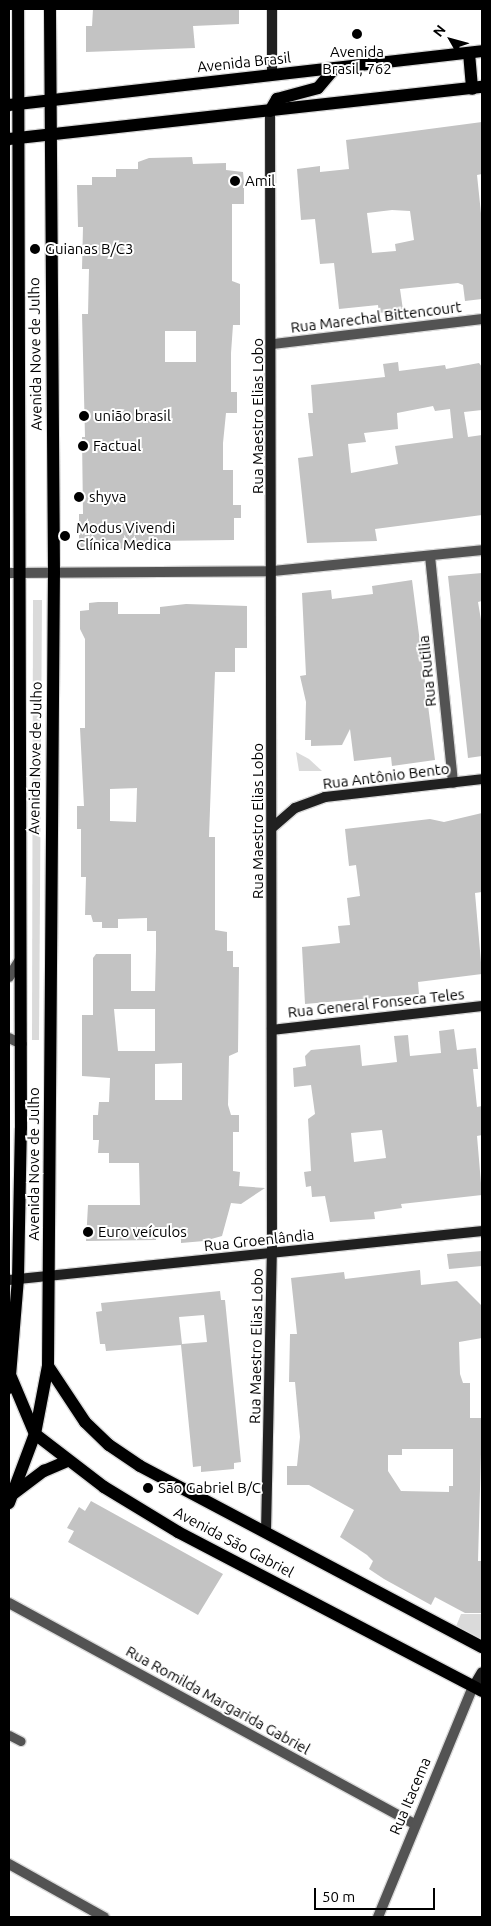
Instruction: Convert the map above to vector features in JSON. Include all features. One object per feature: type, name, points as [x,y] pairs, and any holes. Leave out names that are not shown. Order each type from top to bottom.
[{"type":"main road","name":"Avenida Nove de Julho","points":[[10,1383],[22,1044],[15,573],[14,104],[18,9]]},
{"type":"main road","name":"Avenida Nove de Julho","points":[[11,1498],[35,1434],[48,1366],[54,573],[49,135],[50,9]]},
{"type":"main road","name":"Avenida Brasil","points":[[14,104],[482,52]]},
{"type":"main road","points":[[14,138],[477,88],[469,53]]},
{"type":"main road","points":[[270,111],[277,99],[318,88],[334,68]]},
{"type":"main road","name":"Avenida São Gabriel","points":[[48,1366],[75,1409],[109,1445],[266,1532],[482,1647]]},
{"type":"main road","name":"Avenida São Gabriel","points":[[10,1383],[35,1434],[68,1461],[178,1532],[478,1689]]},
{"type":"main road","points":[[11,1498],[44,1471],[68,1461]]},
{"type":"street","points":[[272,9],[272,75]]},
{"type":"street","name":"Rua Maestro Elias Lobo","points":[[266,1532],[272,1254],[273,344],[270,111]]},
{"type":"street","name":"Rua Marechal Bittencourt","points":[[273,344],[482,319]]},
{"type":"street","points":[[15,573],[273,571],[482,550]]},
{"type":"street","name":"Rua Rutilia","points":[[430,556],[453,783]]},
{"type":"street","name":"Rua Antônio Bento","points":[[272,827],[295,808],[325,797],[482,779]]},
{"type":"street","points":[[9,977],[21,958]]},
{"type":"street","name":"Rua General Fonseca Teles","points":[[272,1030],[482,1006]]},
{"type":"street","points":[[9,1038],[22,1044]]},
{"type":"street","name":"Rua Groenlândia","points":[[13,1279],[482,1231]]},
{"type":"street","name":"Rua Romilda Margarida Gabriel","points":[[9,1603],[414,1824]]},
{"type":"street","points":[[478,1689],[482,1672]]},
{"type":"street","name":"Rua Itacema","points":[[378,1917],[414,1824],[478,1689]]},
{"type":"street","points":[[9,1864],[104,1917]]},
{"type":"lane","points":[[9,1735],[21,1741]]},
{"type":"shaded area","points":[[33,600],[42,600],[39,1040],[32,1040]]},
{"type":"shaded area","points":[[296,752],[309,759],[322,771],[299,771]]},
{"type":"shaded area","points":[[461,1614],[482,1614],[482,1644],[455,1629]]},
{"type":"building","points":[[93,9],[239,9],[239,24],[193,26],[195,48],[86,52],[86,26],[92,26]]},
{"type":"building","points":[[482,122],[482,174],[477,175],[482,223],[482,299],[465,301],[463,285],[458,283],[400,289],[403,310],[379,313],[378,305],[339,309],[334,263],[320,264],[315,219],[301,220],[297,169],[320,166],[320,172],[349,169],[346,140]],"holes":[[[392,210],[410,211],[414,240],[395,244],[396,251],[372,253],[367,213]]]},
{"type":"building","points":[[192,157],[193,164],[226,163],[226,170],[243,172],[244,204],[232,204],[232,281],[240,284],[240,325],[233,325],[231,353],[231,392],[237,392],[237,413],[226,413],[223,443],[223,470],[233,470],[233,505],[241,505],[241,518],[234,518],[234,540],[155,541],[155,550],[79,547],[79,514],[83,514],[82,437],[85,437],[82,314],[88,314],[89,269],[82,269],[83,227],[78,227],[77,185],[92,185],[92,177],[116,177],[116,169],[138,169],[138,162],[149,158]],"holes":[[[165,331],[196,331],[196,362],[165,362]]]},
{"type":"building","points":[[398,362],[399,371],[445,365],[446,369],[479,363],[482,367],[482,410],[464,412],[468,437],[482,435],[482,515],[375,529],[377,541],[307,543],[298,458],[313,456],[308,413],[313,413],[311,385],[385,377],[383,364]],"holes":[[[433,406],[435,411],[450,409],[453,438],[395,446],[398,464],[351,473],[348,444],[366,442],[364,433],[398,429],[397,413]]]},
{"type":"building","points":[[482,573],[482,601],[478,602],[482,626],[482,756],[468,758],[448,576]]},
{"type":"building","points":[[412,580],[435,760],[392,766],[391,757],[354,761],[350,729],[342,745],[311,746],[311,740],[305,740],[306,702],[300,676],[306,675],[302,593],[331,590],[332,599],[373,594],[372,586]]},
{"type":"building","points":[[118,602],[118,614],[160,614],[160,607],[186,604],[247,606],[247,648],[235,648],[235,672],[215,672],[209,837],[215,837],[215,930],[227,932],[227,951],[233,951],[233,967],[239,967],[238,1052],[229,1056],[228,1105],[231,1115],[239,1115],[239,1132],[233,1132],[233,1171],[240,1172],[239,1186],[265,1188],[241,1204],[231,1203],[222,1236],[204,1241],[181,1243],[181,1232],[156,1232],[156,1240],[86,1241],[88,1205],[140,1205],[139,1163],[109,1163],[109,1153],[98,1153],[99,1140],[93,1140],[93,1115],[98,1115],[99,1102],[109,1102],[110,1078],[82,1076],[82,1015],[93,1015],[93,958],[96,954],[131,954],[131,991],[155,991],[156,950],[156,931],[147,931],[147,918],[118,919],[118,928],[102,928],[102,922],[93,922],[91,915],[85,915],[86,877],[81,877],[81,829],[77,829],[77,806],[84,806],[80,728],[85,728],[85,639],[80,629],[80,611],[89,610],[89,603]],"holes":[[[137,788],[136,822],[110,821],[110,789]],[[114,1009],[155,1009],[155,1051],[118,1051]],[[182,1063],[182,1100],[155,1100],[155,1064]]]},
{"type":"building","points":[[482,813],[482,892],[475,893],[482,974],[418,982],[419,994],[305,1004],[302,947],[340,943],[338,926],[350,925],[347,898],[360,896],[356,865],[349,866],[345,829],[430,819],[444,822]]},
{"type":"building","points":[[454,1029],[457,1050],[476,1048],[478,1069],[473,1069],[477,1107],[482,1106],[482,1135],[477,1136],[482,1195],[401,1204],[402,1208],[374,1212],[375,1219],[330,1222],[325,1196],[312,1197],[311,1186],[306,1187],[304,1172],[311,1171],[308,1119],[315,1114],[311,1085],[294,1087],[293,1068],[306,1066],[305,1056],[311,1050],[360,1045],[362,1066],[397,1062],[394,1036],[408,1035],[410,1056],[441,1053],[439,1031]],"holes":[[[382,1130],[386,1158],[354,1162],[351,1133]]]},
{"type":"building","points":[[482,1251],[482,1266],[449,1269],[447,1254]]},
{"type":"building","points":[[420,1270],[421,1285],[457,1281],[482,1306],[482,1338],[459,1342],[460,1374],[463,1383],[470,1383],[470,1418],[482,1418],[478,1561],[482,1561],[482,1613],[465,1613],[435,1597],[431,1605],[384,1579],[369,1569],[373,1561],[367,1555],[340,1537],[354,1510],[309,1485],[287,1485],[287,1466],[297,1466],[300,1437],[295,1382],[289,1382],[290,1334],[297,1334],[291,1278],[344,1272],[345,1279]],"holes":[[[402,1449],[453,1449],[453,1486],[449,1486],[449,1492],[401,1491],[388,1471],[388,1455],[402,1455]]]},
{"type":"building","points":[[220,1291],[221,1300],[225,1300],[241,1462],[234,1463],[234,1469],[201,1472],[201,1466],[193,1467],[181,1345],[106,1351],[105,1344],[100,1344],[96,1312],[102,1311],[101,1303]],"holes":[[[204,1315],[207,1342],[182,1344],[179,1317]]]},
{"type":"building","points":[[91,1501],[223,1574],[198,1615],[68,1542],[74,1531],[67,1528],[79,1507],[85,1511]]},
{"type":"place","name":"Avenida Brasil, 762","points":[[357,34]]},
{"type":"place","name":"Amil","points":[[235,181]]},
{"type":"place","name":"Guianas B/C3","points":[[35,249]]},
{"type":"place","name":"união brasil","points":[[84,416]]},
{"type":"place","name":"Factual","points":[[83,446]]},
{"type":"place","name":"shyva","points":[[79,497]]},
{"type":"place","name":"Modus Vivendi Clínica Medica","points":[[65,536]]},
{"type":"place","name":"Euro veículos","points":[[88,1232]]},
{"type":"place","name":"São Gabriel B/C","points":[[148,1488]]}]
